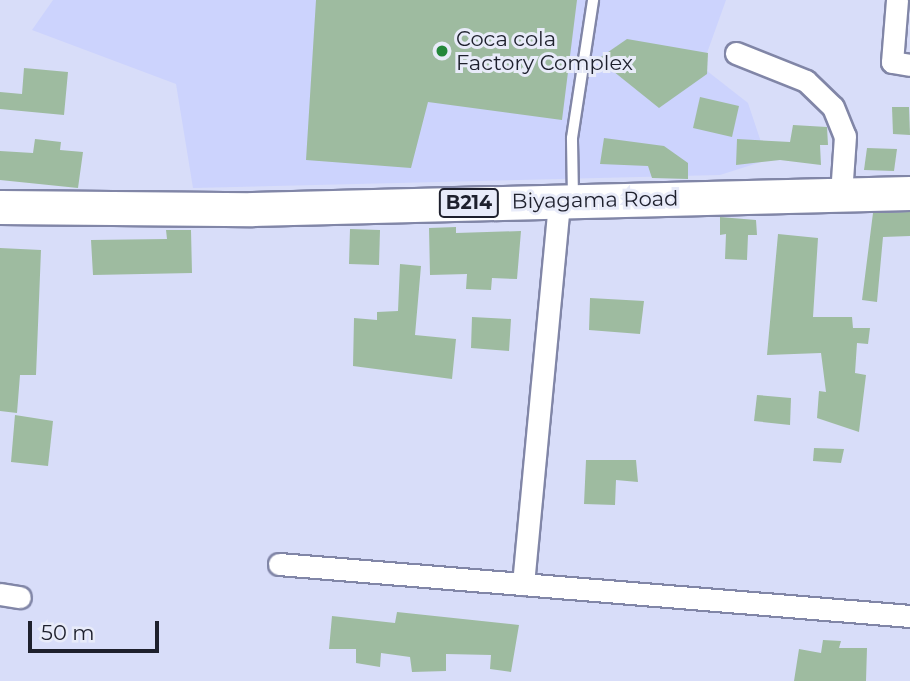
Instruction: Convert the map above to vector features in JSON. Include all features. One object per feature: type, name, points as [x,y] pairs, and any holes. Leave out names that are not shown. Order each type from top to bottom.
[{"type":"main road","name":"Biyagama Road","points":[[9,211],[910,192]]},
{"type":"street","points":[[897,0],[892,62],[910,65]]},
{"type":"street","points":[[736,53],[806,81],[833,107],[845,136],[841,194]]},
{"type":"street","points":[[523,584],[566,201]]},
{"type":"street","points":[[279,564],[910,616]]},
{"type":"lane","points":[[566,201],[572,138],[593,0]]},
{"type":"shaded area","points":[[53,0],[726,0],[702,67],[748,103],[767,160],[720,175],[193,188],[176,84],[32,30]]},
{"type":"building","name":"Coca cola Factory Complex","points":[[316,0],[577,0],[562,120],[428,102],[411,168],[306,160]]},
{"type":"building","points":[[627,39],[708,53],[707,74],[659,108],[598,59]]},
{"type":"building","points":[[24,68],[68,72],[64,115],[0,109],[0,92],[22,94]]},
{"type":"building","points":[[700,97],[739,106],[732,137],[693,128]]},
{"type":"building","points":[[892,107],[909,107],[910,135],[893,134]]},
{"type":"building","points":[[793,125],[827,127],[828,145],[820,145],[821,165],[780,160],[736,165],[737,139],[790,142]]},
{"type":"building","points":[[604,138],[664,146],[688,163],[688,179],[652,178],[648,166],[600,164]]},
{"type":"building","points":[[35,139],[61,142],[60,150],[83,152],[78,188],[0,180],[0,151],[33,153]]},
{"type":"building","points":[[867,148],[897,149],[894,171],[864,170]]},
{"type":"building","points":[[910,212],[910,236],[883,237],[877,302],[862,300],[873,213]]},
{"type":"building","points":[[720,217],[756,220],[757,235],[748,235],[747,260],[725,259],[726,234],[720,235]]},
{"type":"building","points":[[456,227],[456,233],[521,231],[517,279],[492,278],[491,290],[466,289],[467,274],[430,275],[429,228]]},
{"type":"building","points":[[350,229],[380,230],[379,265],[349,264]]},
{"type":"building","points":[[166,230],[191,230],[192,273],[93,275],[91,240],[167,239]]},
{"type":"building","points":[[778,234],[818,238],[813,317],[852,317],[853,328],[870,328],[868,344],[857,343],[855,373],[866,375],[859,432],[817,418],[819,391],[826,392],[821,353],[767,355]]},
{"type":"building","points":[[0,248],[41,250],[36,375],[20,375],[17,413],[0,411]]},
{"type":"building","points":[[400,264],[421,266],[415,335],[456,339],[452,379],[353,366],[354,318],[377,320],[377,312],[398,311]]},
{"type":"building","points":[[590,298],[644,301],[640,334],[589,330]]},
{"type":"building","points":[[472,317],[511,319],[509,351],[471,348]]},
{"type":"building","points":[[757,395],[791,398],[790,425],[754,421]]},
{"type":"building","points":[[15,415],[53,421],[48,466],[11,462]]},
{"type":"building","points":[[814,448],[844,449],[841,463],[813,461]]},
{"type":"building","points":[[586,460],[636,460],[638,482],[616,480],[615,505],[584,504]]},
{"type":"building","points":[[397,612],[519,625],[511,672],[490,669],[491,655],[446,654],[446,671],[412,672],[410,657],[381,653],[380,667],[356,663],[356,649],[329,649],[332,616],[395,623]]},
{"type":"building","points":[[823,640],[841,641],[839,648],[867,648],[866,681],[794,681],[799,649],[821,653]]},
{"type":"place","name":"Coca cola Factory Complex","points":[[442,51]]}]
